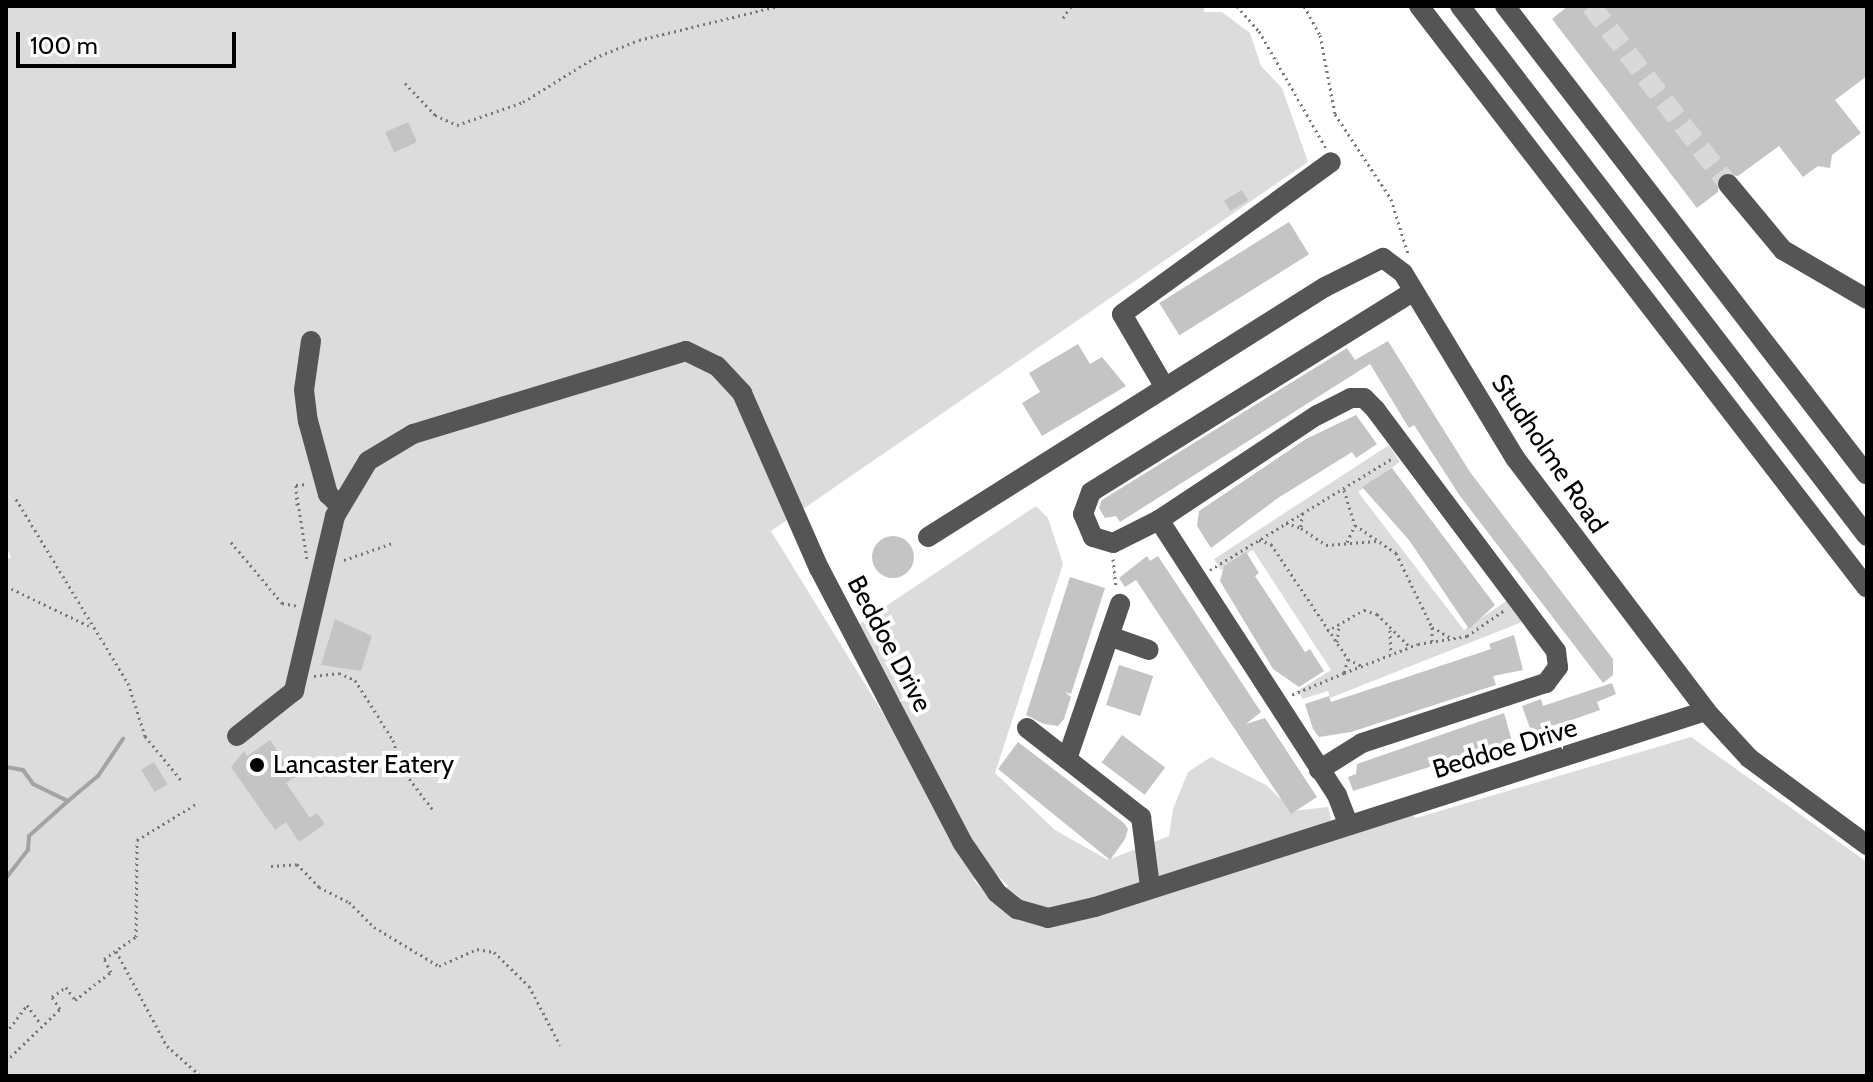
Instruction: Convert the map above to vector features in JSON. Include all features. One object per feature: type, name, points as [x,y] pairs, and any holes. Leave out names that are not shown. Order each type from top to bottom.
[{"type":"street","points":[[1419,6],[1867,588]]},
{"type":"street","points":[[1460,6],[1867,536]]},
{"type":"street","points":[[1505,6],[1867,475]]},
{"type":"street","points":[[1164,386],[1122,314],[1330,157]]},
{"type":"street","points":[[1728,184],[1783,250],[1867,299]]},
{"type":"street","name":"Studholme Road","points":[[928,537],[1354,269],[1381,248],[1403,273],[1515,458],[1706,711],[1749,758],[1867,845]]},
{"type":"street","points":[[1319,770],[1362,743],[1546,683],[1558,667],[1556,651],[1364,398],[1351,398],[1195,491],[1159,520],[1113,543],[1093,537],[1083,514],[1091,492],[1414,291]]},
{"type":"street","points":[[311,341],[304,390],[308,421],[328,494],[340,506]]},
{"type":"street","name":"Beddoe Drive","points":[[237,736],[276,709],[300,677],[340,506],[368,461],[413,434],[657,357],[686,351],[703,357],[742,393],[819,568],[969,855],[997,893],[1017,909],[1048,918],[1706,711]]},
{"type":"street","points":[[1159,520],[1319,770],[1348,824]]},
{"type":"street","points":[[1067,759],[1120,604]]},
{"type":"street","points":[[1109,636],[1149,650]]},
{"type":"street","points":[[1027,728],[1141,817],[1150,886]]},
{"type":"path","points":[[405,83],[435,115],[457,125],[523,102],[569,71],[639,40],[778,6]]},
{"type":"path","points":[[1063,18],[1071,6]]},
{"type":"path","points":[[1237,6],[1259,31],[1330,157]]},
{"type":"path","points":[[1304,6],[1320,35],[1335,114],[1402,222],[1408,242],[1403,273]]},
{"type":"path","points":[[1197,578],[1404,450]]},
{"type":"path","points":[[303,484],[296,485],[307,558],[324,569],[395,542]]},
{"type":"path","points":[[1344,488],[1345,503],[1355,525],[1396,553],[1432,627],[1432,641]]},
{"type":"path","points":[[297,497],[297,505]]},
{"type":"path","points":[[1332,497],[1345,503]]},
{"type":"path","points":[[16,499],[90,626],[128,683],[145,736],[181,780]]},
{"type":"path","points":[[1301,528],[1302,513]]},
{"type":"path","points":[[1286,523],[1301,528],[1326,545],[1376,541]]},
{"type":"path","points":[[1347,542],[1355,525]]},
{"type":"path","points":[[1271,544],[1273,531]]},
{"type":"path","points":[[1259,540],[1271,544],[1327,631],[1348,659],[1362,666]]},
{"type":"path","points":[[231,542],[282,603],[305,607]]},
{"type":"path","points":[[1113,543],[1120,604]]},
{"type":"path","points":[[6,586],[90,626]]},
{"type":"path","points":[[1274,699],[1314,689],[1344,673],[1410,647],[1467,636],[1517,600]]},
{"type":"path","points":[[1327,631],[1364,610],[1410,647]]},
{"type":"path","points":[[1337,644],[1339,626]]},
{"type":"path","points":[[1432,627],[1451,638]]},
{"type":"path","points":[[1390,628],[1391,654]]},
{"type":"path","points":[[1344,673],[1348,659]]},
{"type":"path","points":[[300,677],[339,673],[355,680],[393,740],[402,769],[433,810]]},
{"type":"path","points":[[6,1061],[60,1009],[52,997],[66,987],[75,1000],[111,972],[104,959],[136,937],[137,840],[196,804]]},
{"type":"path","points":[[271,866],[297,864],[319,887],[349,902],[374,927],[439,966],[477,949],[494,952],[529,986],[560,1045]]},
{"type":"path","points":[[116,951],[167,1046],[201,1076]]},
{"type":"path","points":[[6,1033],[27,1005],[41,1024]]},
{"type":"shaded area","points":[[6,6],[1204,6],[1204,12],[1222,12],[1250,33],[1261,66],[1282,88],[1308,162],[771,531],[884,715],[903,710],[859,624],[1036,506],[1048,518],[1063,564],[995,773],[1055,830],[1108,860],[1169,836],[1173,809],[1188,772],[1211,757],[1266,785],[1293,811],[1328,807],[1335,835],[1410,814],[1416,818],[1691,737],[1867,862],[1867,1076],[6,1076],[6,560],[11,557],[6,547]],"holes":[[[988,866],[1008,886],[993,903],[974,880]]]},
{"type":"shaded area","points":[[1389,445],[1400,462],[1358,492],[1464,630],[1506,601],[1522,622],[1330,698],[1328,691],[1302,699],[1299,690],[1331,670],[1253,550],[1221,570],[1214,559]]},
{"type":"building","points":[[1568,6],[1867,6],[1867,76],[1835,100],[1861,133],[1832,155],[1830,168],[1818,166],[1803,177],[1779,146],[1738,176],[1720,174],[1718,192],[1697,208],[1552,19]]},
{"type":"building","points":[[408,122],[417,142],[394,152],[385,132]]},
{"type":"building","points":[[1242,190],[1248,200],[1230,211],[1224,201]]},
{"type":"building","points":[[1289,222],[1309,254],[1179,335],[1159,303]]},
{"type":"building","points":[[1388,341],[1470,472],[1613,659],[1613,675],[1603,683],[1460,496],[1414,425],[1409,428],[1370,364],[1120,522],[1116,516],[1105,518],[1099,508],[1102,500],[1347,348],[1355,360]]},
{"type":"building","points":[[1078,344],[1090,364],[1102,357],[1126,386],[1042,436],[1022,403],[1040,392],[1029,373]]},
{"type":"building","points":[[1356,415],[1377,444],[1356,458],[1352,452],[1278,498],[1211,548],[1197,526],[1199,511],[1306,439]]},
{"type":"building","points":[[1392,468],[1495,605],[1469,629],[1409,540],[1362,487]]},
{"type":"building","points":[[893,536],[908,542],[914,557],[908,572],[893,578],[878,572],[872,557],[878,542]]},
{"type":"building","points":[[1246,552],[1259,573],[1255,576],[1305,652],[1310,649],[1324,671],[1299,687],[1273,669],[1220,581],[1224,566]]},
{"type":"building","points":[[1147,556],[1150,561],[1158,556],[1261,712],[1246,724],[1265,718],[1317,797],[1291,814],[1136,580],[1125,587],[1119,578]]},
{"type":"building","points":[[1070,577],[1105,588],[1071,694],[1065,692],[1071,697],[1064,719],[1058,726],[1044,724],[1026,715]]},
{"type":"building","points":[[335,619],[372,636],[361,671],[321,665]]},
{"type":"building","points":[[1514,635],[1523,670],[1493,676],[1496,685],[1351,732],[1319,737],[1313,729],[1305,704],[1329,696],[1331,702],[1410,676],[1491,649],[1489,644]]},
{"type":"building","points":[[1119,665],[1153,676],[1140,716],[1106,705]]},
{"type":"building","points":[[1612,683],[1616,694],[1597,702],[1600,710],[1532,734],[1522,706],[1541,699],[1543,706]]},
{"type":"building","points":[[1504,713],[1512,741],[1353,791],[1348,777],[1356,774],[1357,764]]},
{"type":"building","points":[[1122,735],[1165,767],[1145,795],[1102,762]]},
{"type":"building","points":[[270,740],[295,777],[286,783],[310,818],[317,813],[325,824],[299,842],[286,822],[275,830],[231,767],[244,751],[247,756]]},
{"type":"building","points":[[1018,742],[1124,823],[1128,829],[1125,839],[1110,860],[998,769]]},
{"type":"building","points":[[154,762],[167,784],[155,792],[141,770]]},
{"type":"waterway","points":[[6,767],[23,770],[33,784],[68,801],[98,776],[123,739]]},
{"type":"waterway","points":[[6,878],[28,850],[29,836],[68,801]]},
{"type":"tunnel","points":[[1591,6],[1728,184]]},
{"type":"place","name":"Lancaster Eatery","points":[[257,765]]}]
